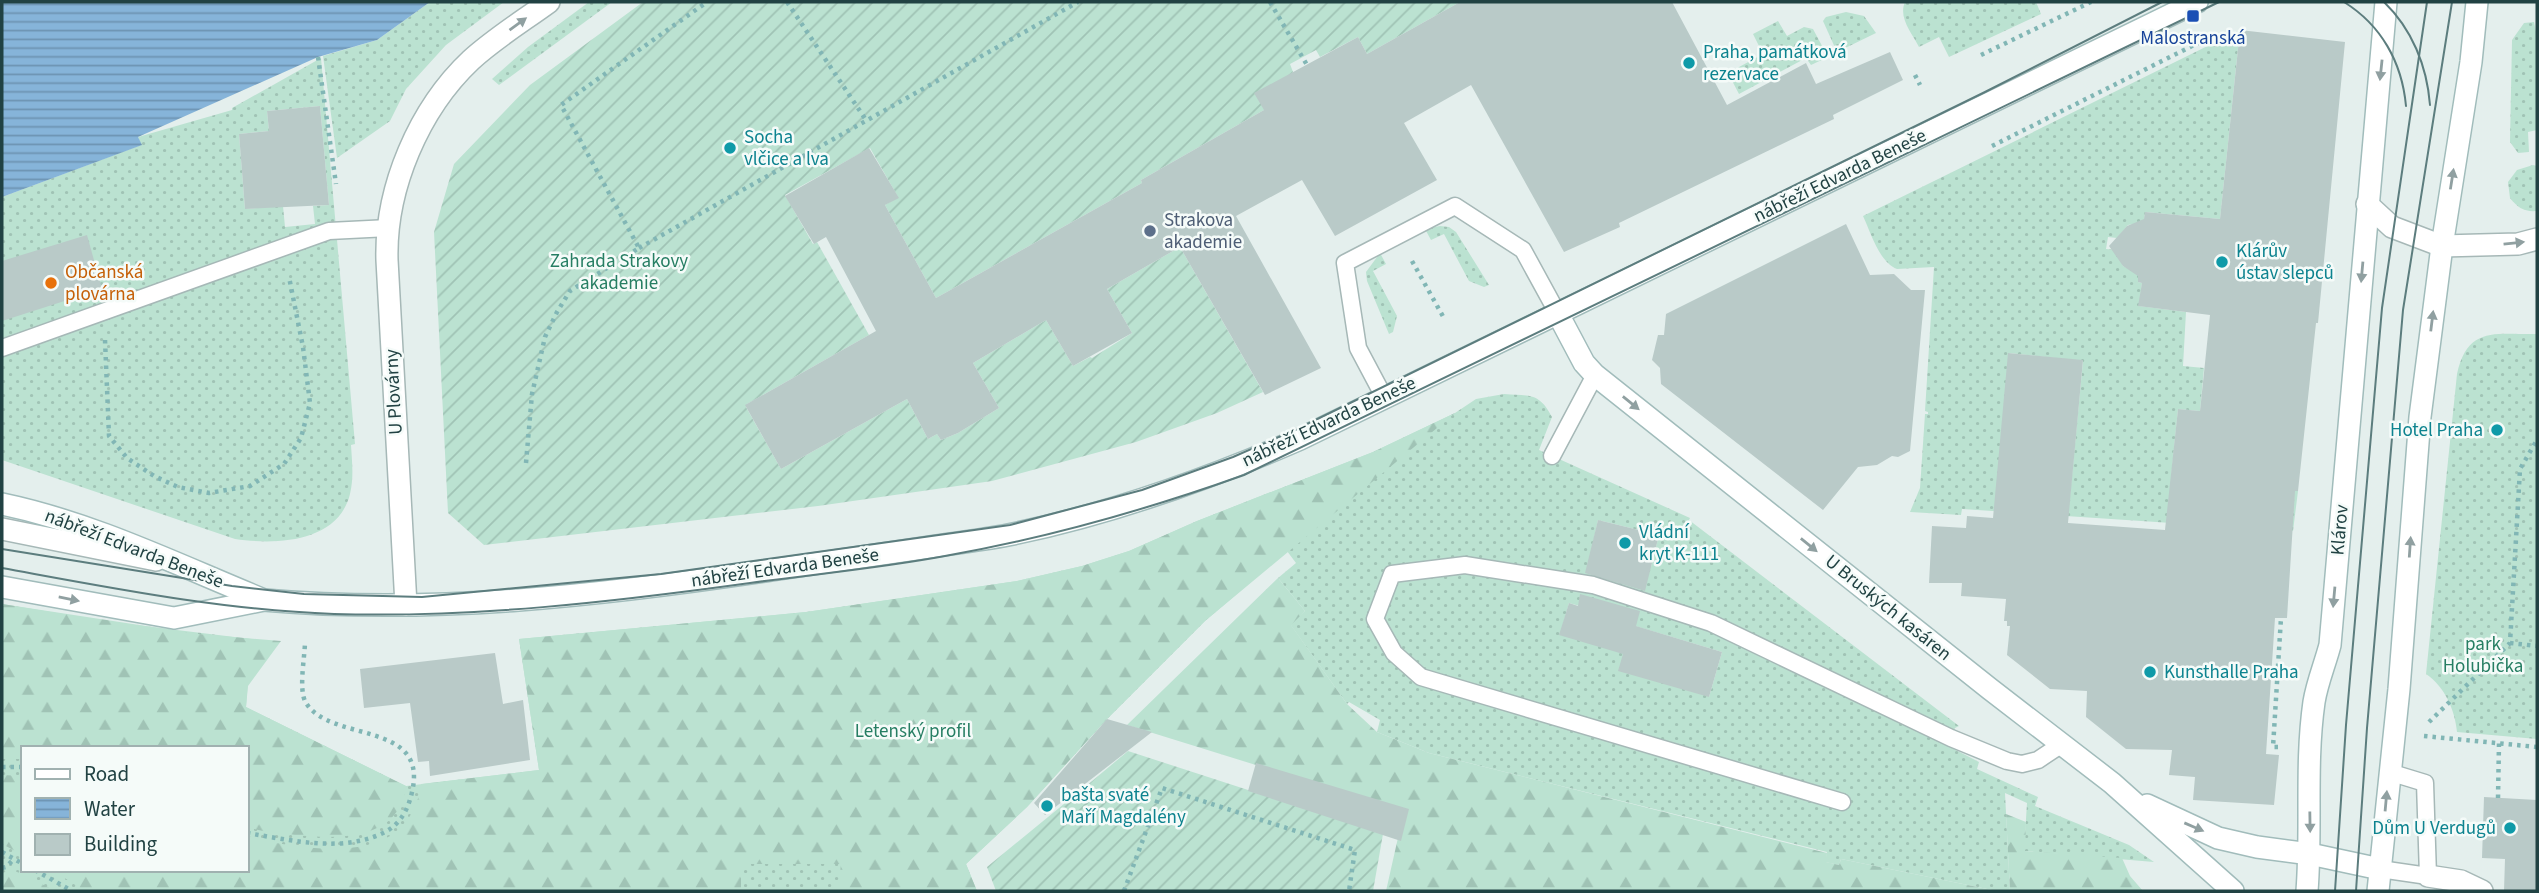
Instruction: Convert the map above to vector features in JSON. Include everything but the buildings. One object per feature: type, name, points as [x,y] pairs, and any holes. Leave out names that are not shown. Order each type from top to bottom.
[{"type":"main road","name":"U Plovárny","points":[[406,604],[387,260],[389,228],[400,181],[413,142],[433,106],[458,74],[487,47],[550,2]]},
{"type":"main road","name":"nábřeží Edvarda Beneše","points":[[2,587],[174,618],[264,600],[406,604],[543,599],[680,584],[1008,535],[1087,515],[1234,467],[1300,439],[2196,2]]},
{"type":"main road","name":"Klárov","points":[[2307,891],[2310,854],[2309,760],[2314,701],[2330,645],[2386,2]]},
{"type":"main road","points":[[2378,891],[2399,689],[2420,417],[2442,246],[2471,62],[2477,2]]},
{"type":"main road","points":[[2367,204],[2392,227],[2442,246],[2518,244],[2537,239]]},
{"type":"main road","name":"U Bruských kasáren","points":[[1558,314],[1584,363],[1595,375],[2112,783],[2233,891]]},
{"type":"main road","name":"nábřeží Edvarda Beneše","points":[[2,503],[74,523],[264,600]]},
{"type":"main road","points":[[2,529],[182,566]]},
{"type":"main road","points":[[2112,783],[2173,819],[2218,838],[2380,869]]},
{"type":"main road","points":[[2428,876],[2461,881],[2482,891]]},
{"type":"lane","points":[[1384,397],[1358,348],[1345,263],[1455,206],[1523,250],[1558,314]]},
{"type":"lane","points":[[2,348],[329,231],[389,228]]},
{"type":"lane","points":[[1552,456],[1595,375]]},
{"type":"lane","points":[[1842,802],[1421,677],[1394,653],[1375,619],[1392,574],[1465,565],[1593,585],[1711,623],[1939,732],[2007,761],[2022,764],[2038,760],[2062,744]]},
{"type":"lane","points":[[2380,869],[2428,876],[2425,783],[2389,772]]},
{"type":"path","points":[[639,247],[561,105],[707,2]]},
{"type":"path","points":[[787,2],[866,120]]},
{"type":"path","points":[[526,463],[532,394],[545,337],[570,291],[639,247],[1077,2]]},
{"type":"path","points":[[1270,2],[1307,65]]},
{"type":"path","points":[[1981,55],[2091,2]]},
{"type":"path","points":[[1992,145],[2200,42]]},
{"type":"path","points":[[318,57],[336,184]]},
{"type":"path","points":[[1915,75],[1920,85]]},
{"type":"path","points":[[104,311],[109,436],[127,458],[154,476],[178,487],[209,493],[250,486],[284,464],[301,438],[310,403],[303,347],[283,248]]},
{"type":"path","points":[[1407,253],[1445,320]]},
{"type":"path","points":[[2537,440],[2521,469],[2510,643],[2416,735],[2537,747]]},
{"type":"path","points":[[2281,618],[2273,747],[2283,748]]},
{"type":"path","points":[[248,833],[335,844],[356,842],[391,829],[399,822],[410,802],[414,775],[412,764],[403,750],[379,735],[331,723],[318,716],[307,705],[302,695],[305,640]]},
{"type":"path","points":[[2510,643],[2537,646]]},
{"type":"path","points":[[2498,798],[2499,743]]},
{"type":"path","points":[[2,767],[21,767]]},
{"type":"path","points":[[1125,891],[1162,788],[1355,850],[1349,891]]},
{"type":"path","points":[[2,852],[21,863]]},
{"type":"path","points":[[2,868],[14,859]]},
{"type":"path","points":[[39,872],[72,891]]},
{"type":"green space","points":[[430,2],[504,2],[446,45],[406,89],[390,121],[337,158],[323,56],[377,40]]},
{"type":"green space","points":[[589,2],[612,2],[499,85],[492,79],[528,47]]},
{"type":"green space","name":"Zahrada Strakovy akademie","points":[[643,2],[1460,2],[1367,54],[1358,37],[1320,57],[1316,50],[1290,64],[1293,72],[1264,110],[1141,180],[1142,183],[936,298],[885,205],[898,197],[870,148],[785,195],[813,244],[817,242],[869,335],[746,407],[781,469],[907,399],[928,439],[937,434],[941,440],[999,408],[973,363],[1046,320],[1073,366],[1092,358],[1132,333],[1107,289],[1180,247],[1263,392],[1217,413],[1136,442],[992,481],[818,506],[484,545],[448,513],[434,232],[454,164],[530,85]]},
{"type":"green space","points":[[1905,2],[2036,2],[2041,14],[1949,57],[1939,37],[1919,47],[1903,14]]},
{"type":"green space","points":[[1846,12],[1864,16],[1876,33],[1837,52],[1823,21],[1826,17]]},
{"type":"green space","points":[[1778,21],[1787,36],[1804,27],[1813,29],[1828,57],[1811,65],[1806,58],[1739,94],[1728,73],[1763,54],[1753,34]]},
{"type":"green space","points":[[2534,22],[2537,37],[2537,130],[2528,132],[2529,152],[2518,153],[2510,142],[2512,40],[2524,23]]},
{"type":"green space","points":[[2240,30],[2220,219],[2145,212],[2144,222],[2128,225],[2117,238],[2108,237],[2106,249],[2116,250],[2123,266],[2138,274],[2138,282],[2142,283],[2139,306],[2186,312],[2183,366],[2204,368],[2200,411],[2178,409],[2171,478],[2298,491],[2293,531],[1962,509],[1961,515],[1910,512],[1920,488],[1925,414],[1928,414],[1925,411],[1934,267],[1897,269],[1891,265],[1876,246],[1863,216]],"holes":[[[2009,353],[2083,361],[2070,496]]]},
{"type":"green space","points":[[321,58],[355,444],[351,445],[350,494],[343,510],[333,523],[319,531],[286,540],[235,539],[2,460],[2,197],[141,145],[138,137],[232,108]],"holes":[[[320,106],[329,205],[313,206],[315,224],[285,227],[283,206],[245,209],[239,134],[269,131],[267,111]]]},
{"type":"green space","points":[[2537,166],[2537,211],[2528,211],[2510,198],[2508,182],[2517,170]]},
{"type":"green space","points":[[1449,227],[1456,232],[1489,285],[1484,287],[1469,281],[1444,234],[1431,240],[1425,229]]},
{"type":"green space","points":[[1380,253],[1386,264],[1373,271],[1397,316],[1393,332],[1389,334],[1367,281],[1366,272]]},
{"type":"green space","name":"park Holubička","points":[[2497,334],[2537,334],[2537,739],[2457,732],[2448,700],[2439,685],[2426,674],[2457,374],[2468,347],[2476,340]]},
{"type":"green space","points":[[1504,394],[1538,399],[1552,417],[1539,450],[1690,518],[1689,520],[1959,726],[1955,728],[1948,746],[1979,762],[1977,769],[2038,797],[2035,806],[2129,845],[2154,862],[2024,851],[2027,803],[2005,793],[2010,891],[1997,891],[1841,859],[1839,865],[1825,862],[1827,852],[1429,753],[1377,732],[1380,720],[1349,702],[1347,704],[1290,624],[1305,611],[1278,578],[1296,563],[1287,551],[1205,621],[1107,719],[1027,807],[966,864],[977,891],[2,891],[2,604],[111,622],[251,639],[246,707],[406,786],[539,770],[519,639],[806,612],[1017,581],[1082,566],[1129,551],[1197,521],[1373,452],[1455,413],[1476,399]],"holes":[[[1598,520],[1659,535],[1651,567],[1591,552]],[[1569,603],[1629,620],[1560,635]],[[1632,625],[1722,652],[1709,697]]]},
{"type":"green space","name":"Letenský profil","points":[[1455,413],[1205,621],[1107,719],[1027,807],[966,864],[977,891],[838,891],[841,864],[741,864],[741,891],[85,891],[55,872],[248,872],[248,837],[314,848],[362,846],[384,839],[401,828],[413,810],[421,784],[539,770],[519,639],[806,612],[1017,581],[1082,566],[1129,551],[1197,521],[1373,452]]},
{"type":"green space","points":[[1278,578],[1305,611],[1291,625],[1347,704],[1377,732],[1429,753],[1827,853],[1826,862],[1839,865],[1841,859],[1997,891],[1386,891],[1404,811],[1127,725]]},
{"type":"green space","points":[[2,604],[198,634],[281,641],[248,686],[246,707],[406,786],[401,804],[392,818],[379,827],[347,836],[295,835],[248,827],[248,746],[21,746],[21,759],[2,759]]},
{"type":"green space","points":[[1128,751],[1383,834],[1373,891],[996,891],[987,867],[1070,799],[1075,804],[1089,792],[1085,787]]},
{"type":"green space","points":[[2,775],[21,776],[21,854],[2,844]]},
{"type":"green space","points":[[2006,814],[2026,822],[2025,851],[2122,858],[2130,876],[2143,891],[2010,891]]},
{"type":"green space","points":[[13,870],[56,891],[2,891],[2,873]]},
{"type":"water","points":[[2,2],[430,2],[377,40],[318,57],[138,137],[142,145],[2,197]]},
{"type":"tram line","points":[[2,549],[232,586],[304,594],[422,597],[661,574],[1010,525],[1142,490],[1233,457],[1295,430],[1985,92],[2162,2]]},
{"type":"tram line","points":[[2,568],[167,597],[250,608],[334,614],[439,614],[595,602],[872,567],[983,549],[1059,532],[1170,500],[1244,475],[2219,2]]},
{"type":"tram line","points":[[2344,2],[2369,22],[2387,46],[2400,74],[2406,106]]},
{"type":"tram line","points":[[2384,2],[2403,24],[2422,62],[2430,105]]},
{"type":"tram line","points":[[2335,891],[2346,725],[2382,308],[2427,2]]},
{"type":"tram line","points":[[2356,891],[2367,728],[2403,310],[2452,2]]},
{"type":"place","name":"Malostranská","points":[[2193,16]]},
{"type":"place","name":"Praha, památková rezervace","points":[[1689,63]]},
{"type":"place","name":"Socha vlčice a lva","points":[[730,148]]},
{"type":"place","name":"Strakova akademie","points":[[1150,231]]},
{"type":"place","name":"Klárův ústav slepců","points":[[2222,262]]},
{"type":"place","name":"Občanská plovárna","points":[[51,283]]},
{"type":"place","name":"Hotel Praha","points":[[2497,430]]},
{"type":"place","name":"Vládní kryt K-111","points":[[1625,543]]},
{"type":"place","name":"Kunsthalle Praha","points":[[2150,672]]},
{"type":"place","name":"bašta svaté Maří Magdalény","points":[[1047,806]]},
{"type":"place","name":"Dům U Verdugů","points":[[2510,828]]}]
